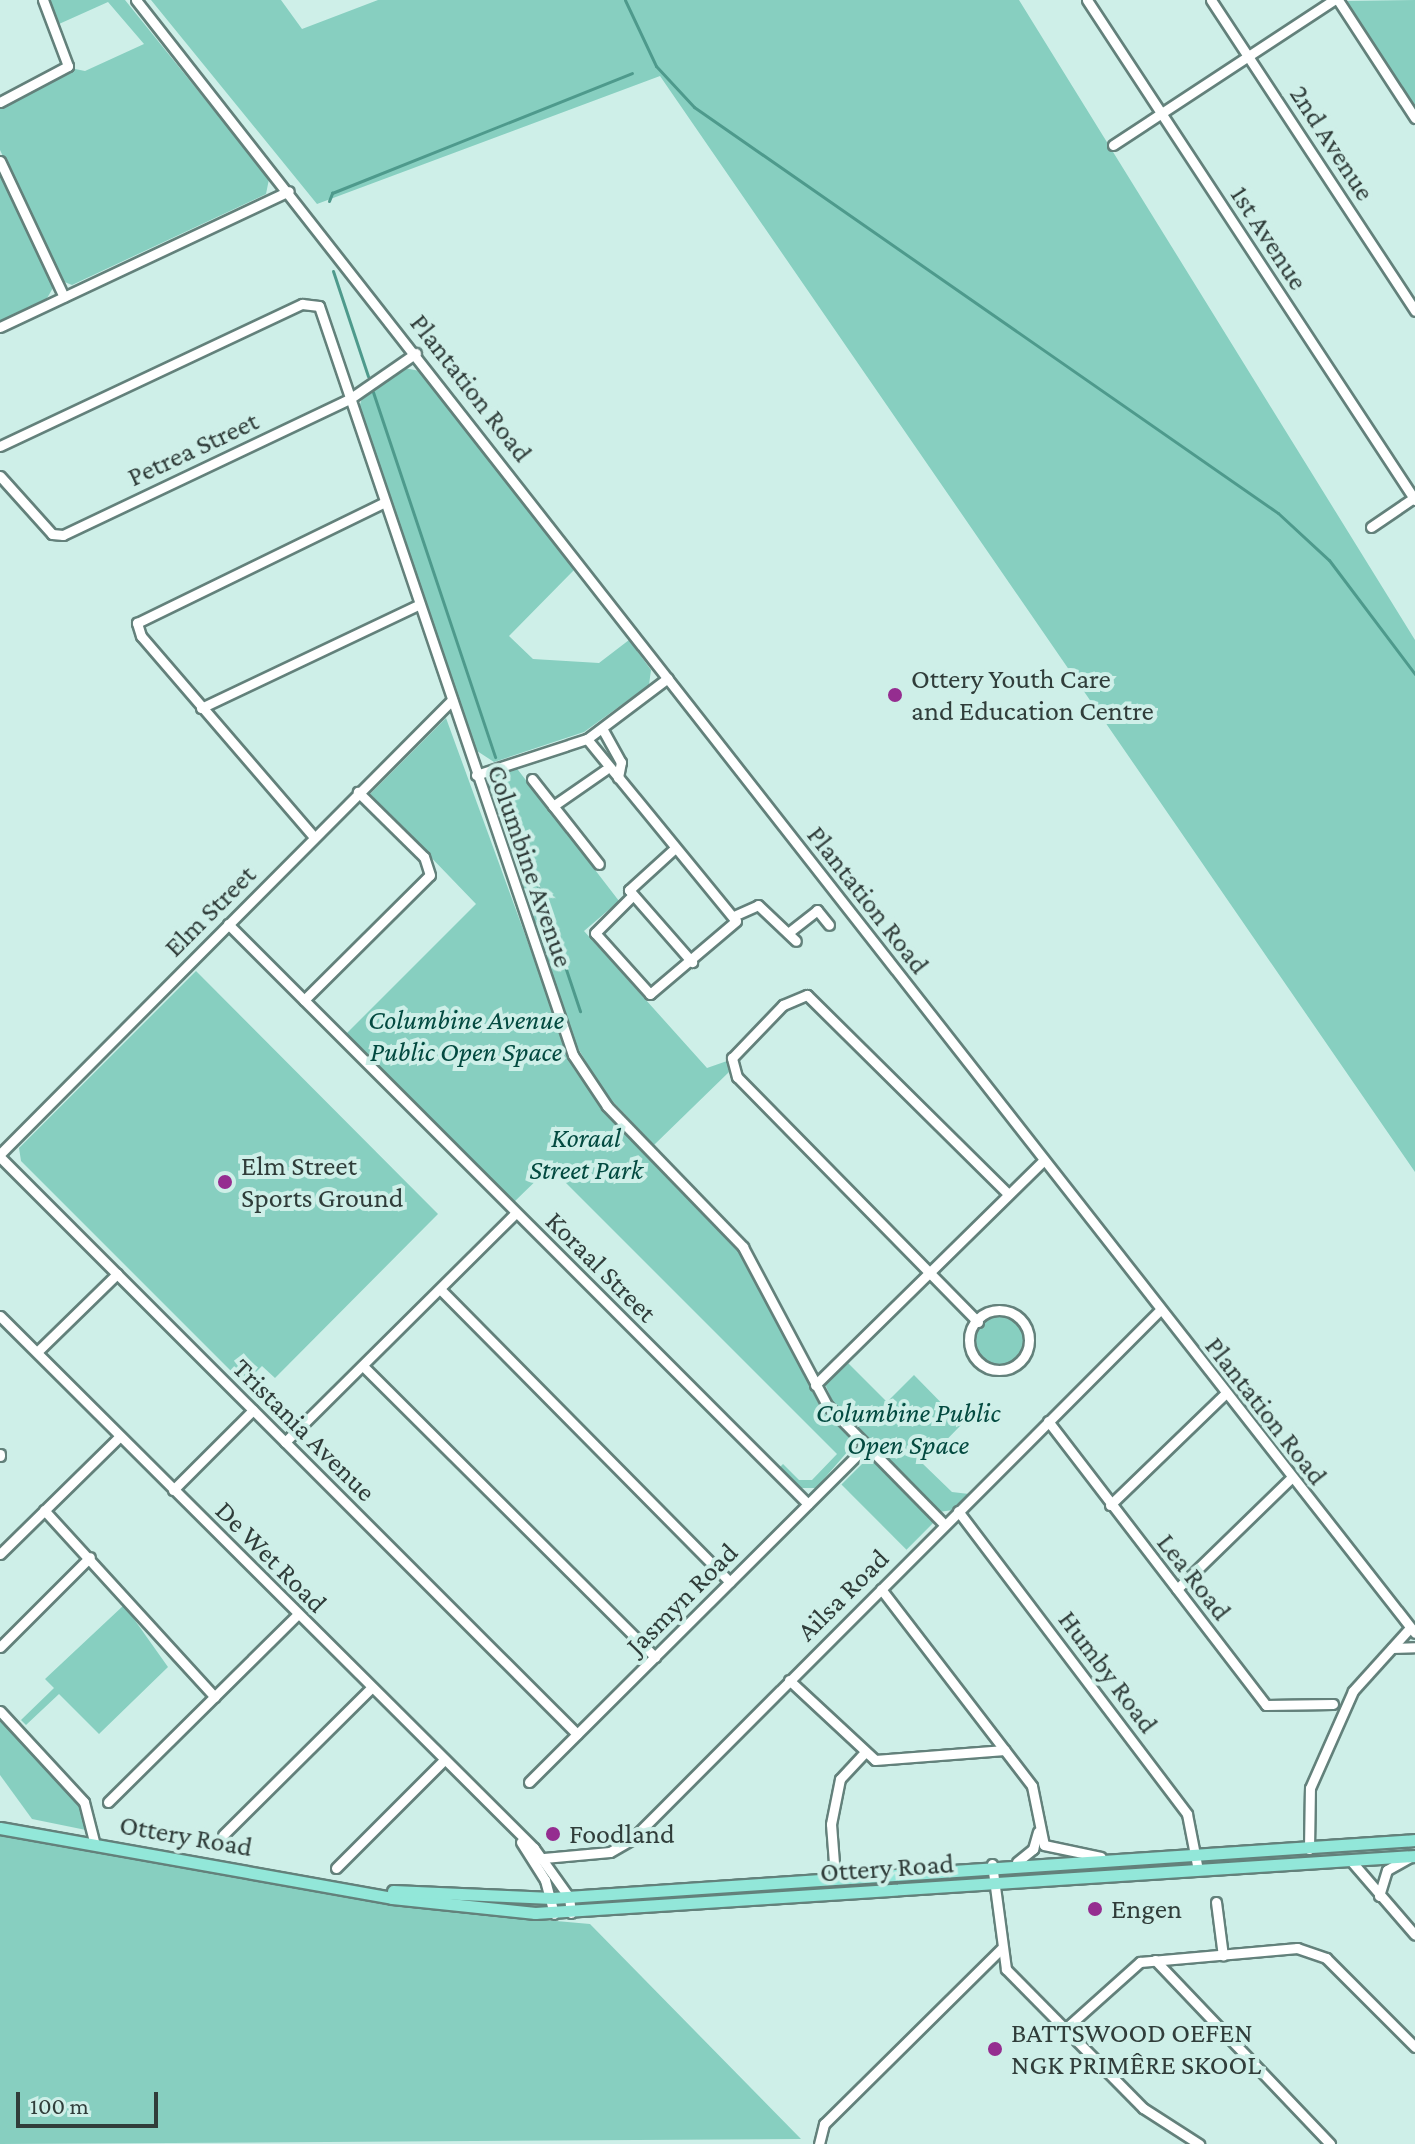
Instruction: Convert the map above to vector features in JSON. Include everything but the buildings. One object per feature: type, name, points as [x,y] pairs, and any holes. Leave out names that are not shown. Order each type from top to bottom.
[{"type":"main road","name":"Ottery Road","points":[[0,1828],[365,1891],[554,1914],[1412,1857]]},
{"type":"main road","name":"Ottery Road","points":[[365,1891],[552,1898],[992,1863],[1309,1849],[1415,1840]]},
{"type":"street","points":[[0,102],[68,66],[43,0]]},
{"type":"street","name":"Plantation Road","points":[[136,0],[416,353],[1290,1479],[1413,1631]]},
{"type":"street","name":"1st Avenue","points":[[1087,0],[1415,498]]},
{"type":"street","name":"2nd Avenue","points":[[1211,0],[1415,311]]},
{"type":"street","points":[[1113,145],[1336,0],[1415,118]]},
{"type":"street","points":[[0,161],[64,297]]},
{"type":"street","points":[[0,327],[289,191]]},
{"type":"street","name":"Columbine Avenue","points":[[0,446],[313,302],[351,398],[476,775],[582,1073],[743,1247],[815,1385],[865,1447],[945,1525]]},
{"type":"street","name":"Petrea Street","points":[[0,476],[59,536],[351,398],[416,353]]},
{"type":"street","points":[[1371,527],[1415,498]]},
{"type":"street","points":[[314,837],[201,708],[137,623],[385,502]]},
{"type":"street","points":[[201,708],[420,604]]},
{"type":"street","points":[[476,775],[587,739],[603,730],[668,678]]},
{"type":"street","name":"Elm Street","points":[[0,1156],[452,700]]},
{"type":"street","points":[[603,730],[621,762],[618,778]]},
{"type":"street","points":[[587,739],[605,770],[618,778],[674,849],[736,915]]},
{"type":"street","points":[[553,806],[605,770]]},
{"type":"street","points":[[532,779],[599,864]]},
{"type":"street","points":[[304,1000],[430,875],[424,857],[358,792]]},
{"type":"street","points":[[674,849],[631,883],[632,896],[692,962]]},
{"type":"street","points":[[632,896],[595,929],[608,952],[653,995],[692,962],[736,915],[758,905],[796,941]]},
{"type":"street","points":[[788,933],[817,910],[829,925]]},
{"type":"street","name":"Koraal Street","points":[[228,924],[808,1504]]},
{"type":"street","points":[[978,1322],[731,1066],[735,1053],[802,994],[1008,1194]]},
{"type":"street","name":"Tristania Avenue","points":[[0,1156],[577,1734]]},
{"type":"street","points":[[815,1385],[1044,1160]]},
{"type":"street","points":[[285,1442],[516,1213]]},
{"type":"street","points":[[37,1352],[117,1274]]},
{"type":"street","points":[[440,1289],[730,1582]]},
{"type":"street","points":[[1001,1306],[1029,1332],[1031,1346],[996,1374],[966,1341],[978,1322],[1001,1306]]},
{"type":"street","name":"Ailsa Road","points":[[536,1857],[625,1845],[1160,1310]]},
{"type":"street","name":"De Wet Road","points":[[1,1319],[512,1830],[569,1897],[571,1913]]},
{"type":"street","points":[[364,1367],[655,1657]]},
{"type":"street","points":[[1110,1505],[1225,1394]]},
{"type":"street","points":[[173,1490],[253,1410]]},
{"type":"street","name":"Lea Road","points":[[1048,1421],[1266,1705],[1333,1704]]},
{"type":"street","points":[[0,1554],[120,1436]]},
{"type":"street","name":"Jasmyn Road","points":[[529,1782],[865,1447]]},
{"type":"street","points":[[1177,1589],[1290,1479]]},
{"type":"street","points":[[44,1510],[215,1697]]},
{"type":"street","name":"Humby Road","points":[[958,1511],[1187,1814],[1198,1853],[1198,1870]]},
{"type":"street","points":[[0,1647],[90,1557]]},
{"type":"street","points":[[881,1589],[1034,1790],[1038,1829],[1033,1849],[1017,1862]]},
{"type":"street","points":[[108,1802],[297,1615]]},
{"type":"street","points":[[1309,1849],[1314,1778],[1360,1678],[1385,1651],[1413,1631]]},
{"type":"street","points":[[1385,1651],[1415,1647]]},
{"type":"street","points":[[789,1680],[863,1754],[880,1760],[1005,1750]]},
{"type":"street","points":[[223,1835],[371,1688]]},
{"type":"street","points":[[0,1711],[84,1802],[95,1845]]},
{"type":"street","points":[[835,1876],[831,1824],[840,1779],[863,1754]]},
{"type":"street","points":[[336,1868],[443,1761]]},
{"type":"street","points":[[1038,1829],[1049,1851],[1101,1857]]},
{"type":"street","name":"De Wet Road","points":[[536,1857],[552,1898],[554,1914]]},
{"type":"street","points":[[1379,1900],[1381,1879],[1412,1857]]},
{"type":"street","points":[[1352,1862],[1379,1900],[1415,1935]]},
{"type":"street","points":[[992,1863],[1006,1969],[1150,2115],[1199,2144]]},
{"type":"street","points":[[1216,1902],[1223,1956]]},
{"type":"street","points":[[818,2141],[1001,1949]]},
{"type":"street","points":[[1065,2029],[1131,1966],[1155,1960],[1319,1953],[1415,2047]]},
{"type":"street","points":[[1155,1960],[1330,2144]]},
{"type":"green space","points":[[48,0],[125,0],[269,179],[266,194],[72,285],[62,281],[0,150],[0,109],[75,69],[85,71],[144,44],[108,2],[59,24]]},
{"type":"green space","points":[[151,0],[281,0],[302,29],[378,0],[1019,0],[1415,640],[1415,1172],[660,76],[317,204]]},
{"type":"green space","points":[[1415,0],[1415,108],[1345,1]]},
{"type":"green space","points":[[0,168],[54,286],[46,300],[0,321]]},
{"type":"green space","points":[[404,368],[420,371],[574,570],[509,636],[533,659],[599,663],[629,640],[651,670],[649,685],[584,732],[494,762],[474,749],[359,407],[363,396]]},
{"type":"green space","name":"Columbine Avenue Public Open Space","points":[[446,718],[574,1069],[607,1114],[739,1250],[820,1406],[855,1443],[816,1488],[798,1488],[779,1468],[783,1464],[799,1480],[812,1480],[837,1454],[550,1167],[513,1203],[345,1035],[476,904],[370,794]]},
{"type":"green space","name":"Columbine Avenue Public Open Space","points":[[515,766],[619,901],[584,931],[707,1068],[727,1061],[729,1072],[654,1145],[604,1092],[569,1033],[488,791],[492,776]]},
{"type":"green space","name":"Elm Street Sports Ground","points":[[196,971],[438,1214],[275,1378],[262,1366],[244,1384],[21,1161],[19,1148]]},
{"type":"green space","points":[[999,1313],[1017,1321],[1025,1339],[1017,1357],[999,1365],[981,1357],[973,1339],[981,1321]]},
{"type":"green space","name":"Columbine Public Open Space","points":[[846,1361],[887,1402],[914,1375],[962,1424],[923,1464],[952,1492],[969,1494],[953,1510],[939,1512],[836,1409],[825,1384]]},
{"type":"green space","points":[[869,1457],[934,1522],[906,1550],[841,1485]]},
{"type":"green space","points":[[124,1605],[168,1667],[99,1734],[59,1694],[26,1725],[21,1720],[54,1688],[45,1679]]},
{"type":"green space","points":[[0,1717],[80,1805],[86,1830],[32,1819],[0,1775]]},
{"type":"green space","points":[[0,1836],[442,1911],[590,1924],[801,2139],[0,2144]]},
{"type":"waterway","points":[[625,0],[656,66],[694,107],[1278,513],[1329,560],[1415,674]]},
{"type":"waterway","points":[[329,201],[332,193],[632,73]]},
{"type":"waterway","points":[[333,271],[368,376]]},
{"type":"waterway","points":[[373,392],[495,757]]},
{"type":"waterway","points":[[502,778],[580,1011]]},
{"type":"place","name":"Ottery Youth Care and Education Centre","points":[[895,695]]},
{"type":"place","name":"Elm Street Sports Ground","points":[[225,1182]]},
{"type":"place","name":"Foodland","points":[[553,1834]]},
{"type":"place","name":"Engen","points":[[1095,1909]]},
{"type":"place","name":"BATTSWOOD OEFEN NGK PRIMÊRE SKOOL","points":[[995,2049]]},
{"type":"park label","name":"Koraal Street Park","points":[[586,1154]]}]
